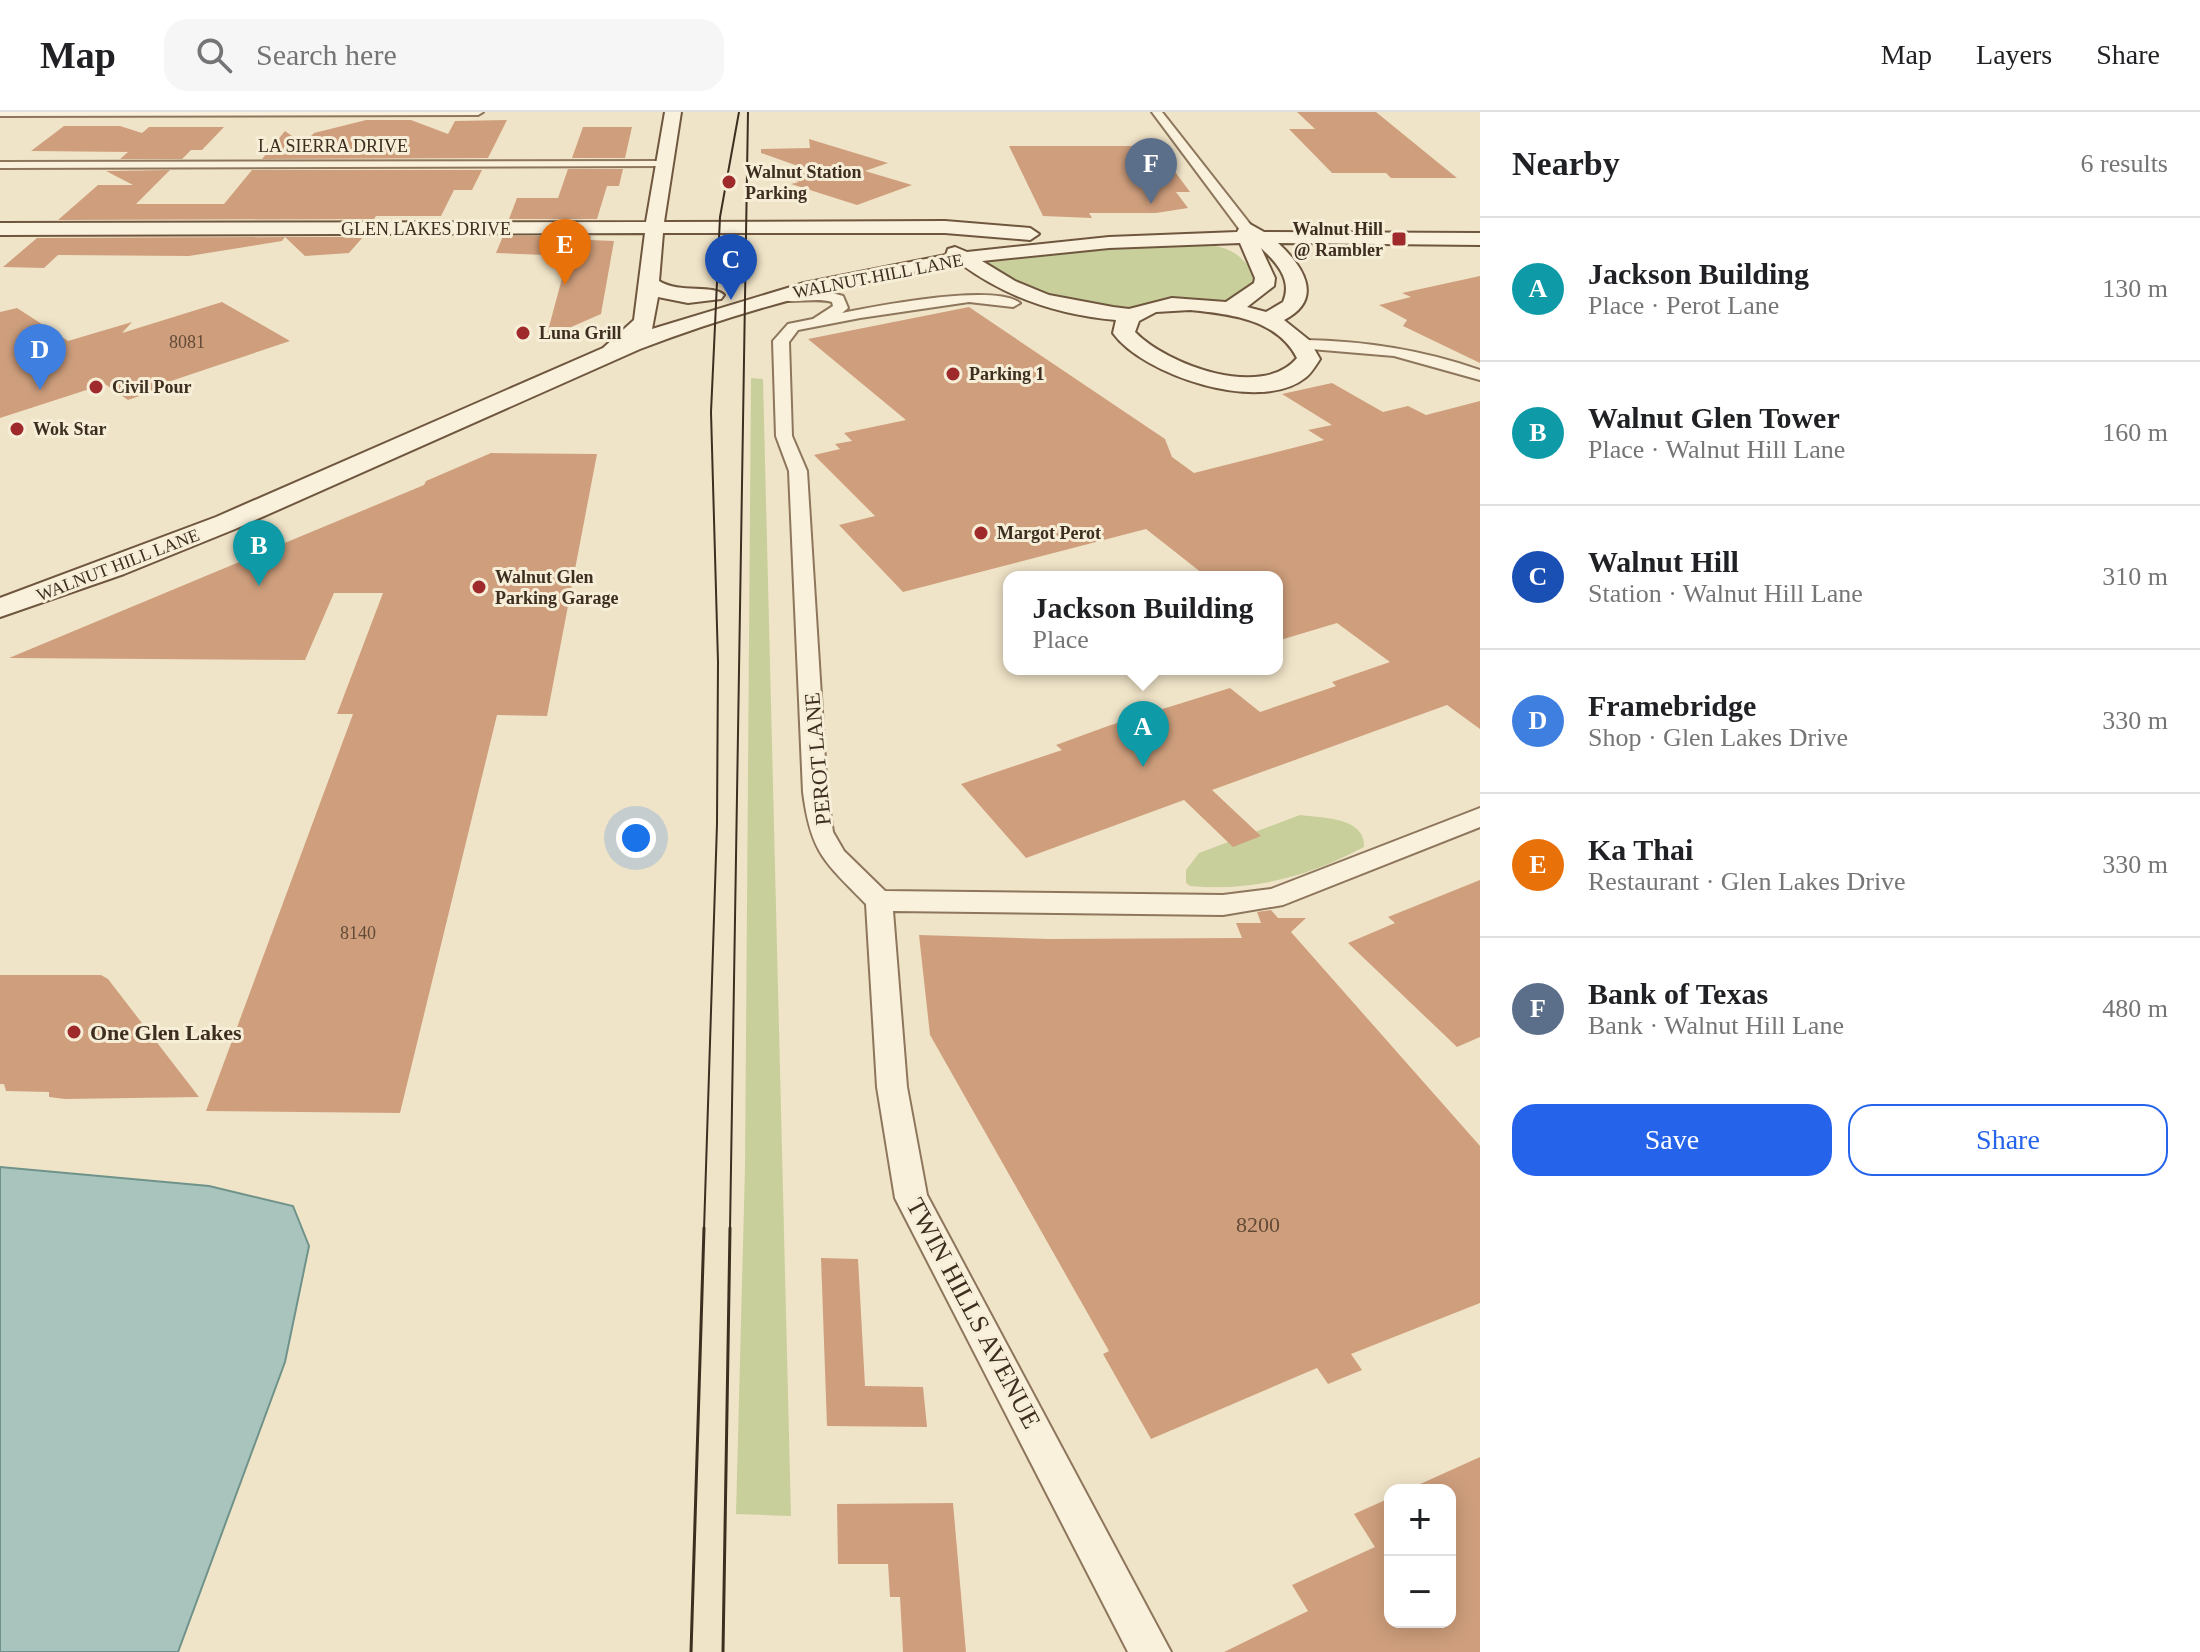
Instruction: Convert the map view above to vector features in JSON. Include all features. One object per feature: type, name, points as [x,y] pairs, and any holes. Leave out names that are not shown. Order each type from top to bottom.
[{"type":"main road","points":[[607,354],[639,331],[645,320],[654,230],[673,112]]},
{"type":"main road","points":[[922,228],[951,255],[968,281]]},
{"type":"main road","name":"GLEN LAKES DRIVE","points":[[0,229],[922,228],[1045,236]]},
{"type":"main road","name":"WALNUT HILL LANE","points":[[0,608],[137,562],[645,320],[714,295],[841,265],[951,255],[1202,239],[1231,246],[1252,240],[1480,228]]},
{"type":"main road","name":"WALNUT HILL LANE","points":[[0,584],[121,543],[700,319],[778,296],[951,255],[1045,236],[1252,240],[1480,239]]},
{"type":"main road","points":[[1230,309],[1264,286],[1265,278],[1252,240]]},
{"type":"main road","points":[[1252,240],[1298,284],[1298,295],[1292,307],[1266,320]]},
{"type":"main road","points":[[903,268],[935,271],[968,281],[1013,303],[1060,319],[1128,324],[1157,306],[1173,304],[1230,309],[1266,320],[1304,345],[1309,359],[1301,372],[1274,381],[1240,383],[1202,377],[1166,365],[1139,350],[1128,324],[1033,295],[951,255]]},
{"type":"main road","points":[[648,283],[661,293],[675,296],[714,295]]},
{"type":"street","points":[[0,113],[478,112]]},
{"type":"street","points":[[1157,112],[1252,240]]},
{"type":"street","name":"LA SIERRA DRIVE","points":[[0,165],[665,163]]},
{"type":"street","points":[[939,302],[956,294],[968,281]]},
{"type":"street","points":[[778,296],[825,295],[838,299],[841,308],[815,322]]},
{"type":"street","name":"PEROT LANE","points":[[879,901],[835,857],[821,832],[815,792],[798,471],[784,436],[781,341],[793,327],[815,322],[982,297],[1013,303]]},
{"type":"street","points":[[1304,345],[1342,344],[1400,352],[1480,375]]},
{"type":"street","points":[[879,901],[1223,905],[1274,898],[1480,817]]},
{"type":"street","name":"TWIN HILLS AVENUE","points":[[879,901],[890,1080],[911,1198],[1150,1652]]},
{"type":"green space","points":[[1195,243],[1223,248],[1237,255],[1255,275],[1253,284],[1228,302],[1160,300],[1126,309],[1071,303],[1016,284],[975,259],[1090,247]]},
{"type":"green space","points":[[751,378],[763,379],[791,1516],[736,1514],[745,1167]]},
{"type":"green space","points":[[1300,815],[1350,824],[1363,837],[1364,847],[1323,866],[1280,880],[1236,887],[1190,886],[1186,883],[1186,870],[1199,853]]},
{"type":"water","points":[[0,1167],[209,1186],[293,1206],[309,1246],[285,1362],[178,1652],[0,1652]]},
{"type":"building","points":[[1297,112],[1376,112],[1457,178],[1391,178],[1386,173],[1332,173],[1289,129],[1315,129]]},
{"type":"building","points":[[366,120],[411,120],[448,134],[455,121],[507,120],[488,158],[262,159],[285,131],[303,144],[314,133]]},
{"type":"building","points":[[64,126],[120,126],[142,133],[149,127],[224,127],[202,150],[191,150],[182,159],[120,159],[128,152],[31,151]]},
{"type":"building","points":[[583,127],[632,127],[625,158],[572,158]]},
{"type":"building","points":[[809,139],[888,163],[865,171],[912,185],[857,205],[791,184],[799,182],[788,178],[812,171],[761,153],[761,149],[810,148]]},
{"type":"building","points":[[1009,146],[1156,146],[1190,192],[1176,192],[1188,208],[1156,213],[1089,213],[1092,218],[1043,216]]},
{"type":"building","points":[[568,169],[623,169],[619,186],[607,186],[597,219],[509,219],[517,198],[558,198]]},
{"type":"building","points":[[170,170],[136,204],[224,204],[252,170],[482,170],[472,190],[454,190],[441,216],[58,220],[98,185],[133,185],[106,171]]},
{"type":"building","points":[[503,236],[591,236],[590,240],[614,241],[601,314],[546,338],[568,256],[496,253]]},
{"type":"building","points":[[285,237],[282,241],[189,256],[58,255],[44,268],[3,267],[37,238]]},
{"type":"building","points":[[285,237],[363,237],[349,253],[305,256]]},
{"type":"building","points":[[1480,276],[1480,363],[1403,326],[1407,320],[1379,305],[1411,297],[1402,293]]},
{"type":"building","points":[[222,302],[290,341],[171,381],[175,384],[128,400],[105,384],[0,418],[0,312],[17,308],[68,341],[132,322],[122,333]]},
{"type":"building","points":[[969,307],[1165,439],[1172,457],[1194,473],[1324,440],[1308,430],[1332,425],[1282,394],[1332,383],[1383,412],[1408,406],[1426,415],[1480,401],[1480,729],[1447,705],[1212,790],[1261,836],[1233,847],[1184,800],[1026,858],[961,784],[1062,750],[1056,745],[1108,726],[1230,688],[1260,712],[1336,686],[1332,682],[1390,662],[1337,623],[1283,639],[1283,571],[1199,571],[1146,529],[903,592],[839,525],[875,516],[814,455],[840,449],[835,444],[852,441],[844,433],[906,420],[808,339]]},
{"type":"building","points":[[491,453],[597,454],[547,716],[497,715],[400,1113],[206,1111],[353,714],[337,714],[383,593],[334,593],[305,660],[9,658],[424,485],[426,481]]},
{"type":"building","points":[[1480,880],[1480,1037],[1457,1047],[1348,943],[1395,923],[1388,917]]},
{"type":"building","points":[[1271,910],[1278,918],[1306,918],[1291,932],[1480,1146],[1480,1303],[1351,1354],[1362,1370],[1328,1384],[1317,1368],[1151,1439],[1103,1354],[1109,1351],[930,1035],[919,935],[1049,939],[1242,938],[1236,923],[1261,923],[1257,912]]},
{"type":"building","name":"One Glen Lakes","points":[[0,975],[101,975],[108,979],[199,1097],[65,1099],[49,1097],[49,1092],[6,1091],[4,1084],[0,1084]]},
{"type":"building","points":[[821,1258],[858,1259],[865,1386],[923,1387],[927,1427],[827,1426]]},
{"type":"building","points":[[1480,1457],[1480,1652],[1224,1652],[1308,1611],[1292,1585],[1375,1547],[1354,1514],[1384,1501],[1384,1628],[1456,1628],[1456,1484],[1420,1484]]},
{"type":"building","points":[[953,1503],[966,1652],[903,1652],[900,1597],[890,1597],[888,1564],[838,1564],[837,1504]]},
{"type":"tram line","points":[[704,1230],[717,824],[718,662],[711,412],[720,217],[739,112]]},
{"type":"tram line","points":[[730,1230],[748,112]]},
{"type":"tram line","points":[[691,1652],[704,1228]]},
{"type":"tram line","points":[[723,1652],[730,1228]]},
{"type":"place","name":"Walnut Station Parking","points":[[729,182]]},
{"type":"place","name":"Bank of Texas","points":[[1151,204]]},
{"type":"place","name":"Walnut Hill @ Rambler","points":[[1399,239]]},
{"type":"place","name":"Ka Thai","points":[[565,285]]},
{"type":"place","name":"Walnut Hill","points":[[731,300]]},
{"type":"place","name":"Luna Grill","points":[[523,333]]},
{"type":"place","name":"Parking 1","points":[[953,374]]},
{"type":"place","name":"Civil Pour","points":[[96,387]]},
{"type":"place","name":"Framebridge","points":[[40,390]]},
{"type":"place","name":"Wok Star","points":[[17,429]]},
{"type":"place","name":"Margot Perot","points":[[981,533]]},
{"type":"place","name":"Walnut Glen Tower","points":[[259,586]]},
{"type":"place","name":"Walnut Glen Parking Garage","points":[[479,587]]},
{"type":"place","name":"Jackson Building","points":[[1143,767]]},
{"type":"place","name":"One Glen Lakes","points":[[74,1032]]}]
